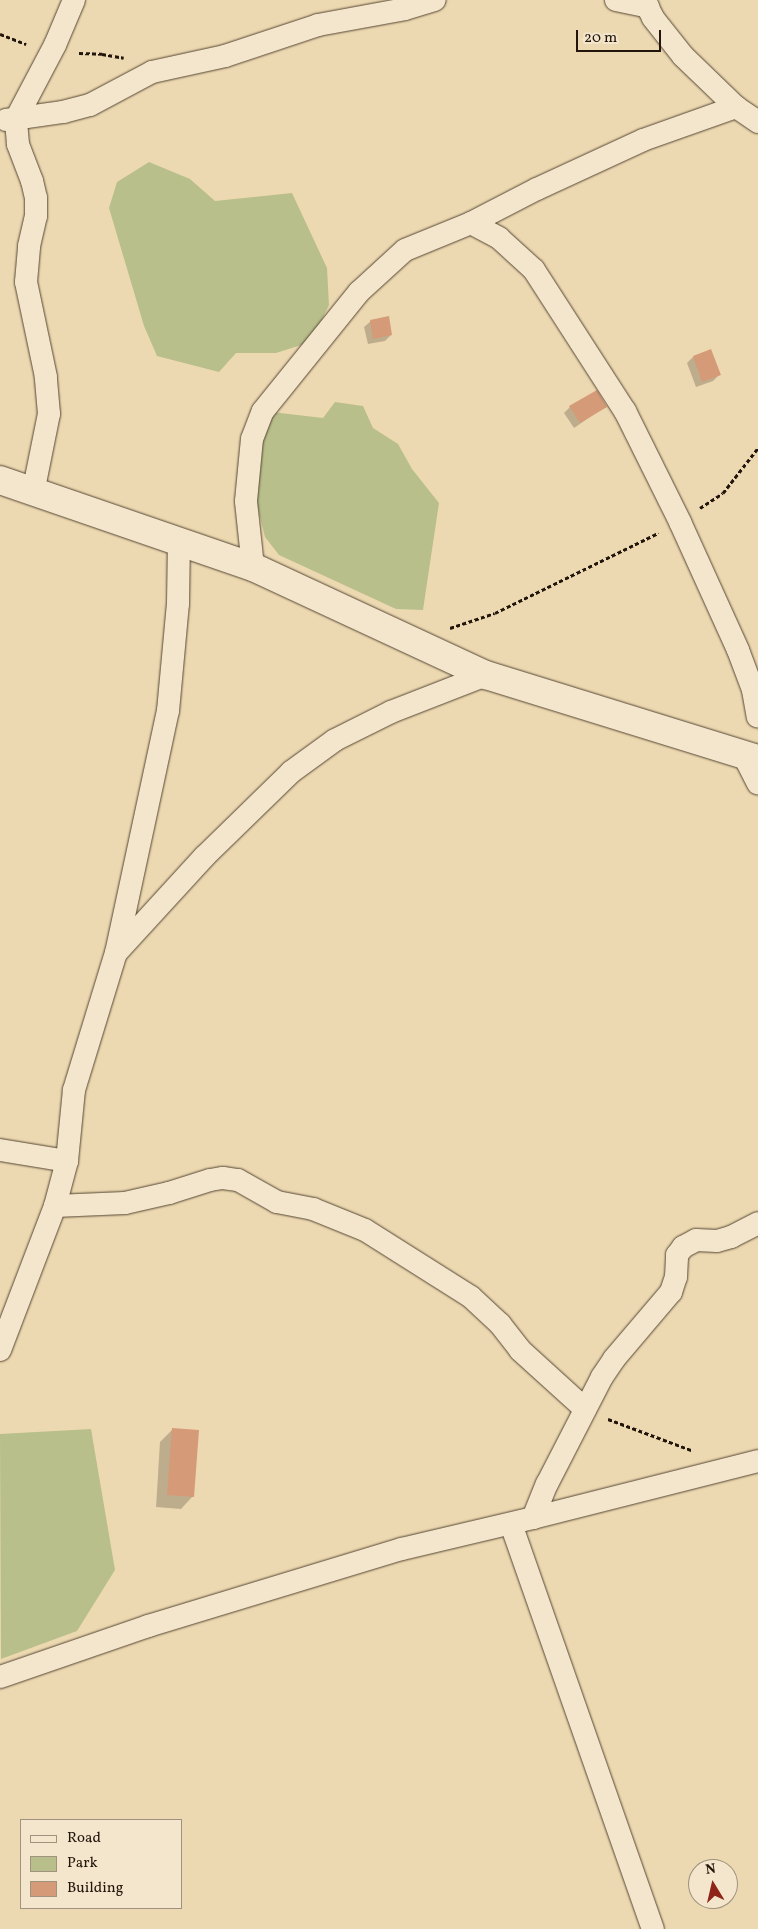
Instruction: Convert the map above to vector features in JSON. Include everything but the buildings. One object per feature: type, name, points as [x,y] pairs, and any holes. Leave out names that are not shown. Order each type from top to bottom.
[{"type":"street","points":[[8,120],[55,45],[74,0]]},
{"type":"street","points":[[8,120],[63,112],[90,105],[152,72],[225,56],[318,25],[406,9],[435,0]]},
{"type":"street","points":[[616,0],[646,3],[653,18],[683,56],[736,107],[758,122]]},
{"type":"street","points":[[253,566],[246,501],[252,439],[263,411],[359,292],[405,250],[471,223],[537,189],[643,140],[736,107]]},
{"type":"street","points":[[8,120],[32,181],[36,198],[26,282],[46,377],[49,414],[33,493]]},
{"type":"street","points":[[471,223],[500,238],[534,270],[625,411],[680,522],[738,650],[753,690],[758,717]]},
{"type":"street","points":[[0,480],[33,493],[253,566],[486,676],[750,757],[758,783]]},
{"type":"street","points":[[0,1350],[55,1206],[68,1161],[74,1090],[116,953],[168,711],[178,604],[178,541]]},
{"type":"street","points":[[116,953],[204,857],[290,772],[335,740],[391,712],[486,676]]},
{"type":"street","points":[[0,1150],[68,1161]]},
{"type":"street","points":[[55,1206],[125,1203],[161,1195],[210,1180],[222,1178],[238,1180],[277,1202],[313,1209],[365,1230],[470,1297],[500,1324],[527,1357],[585,1409]]},
{"type":"street","points":[[533,1518],[547,1484],[585,1409],[614,1359],[671,1292],[676,1277],[677,1256],[683,1248],[696,1240],[717,1240],[731,1237],[758,1223]]},
{"type":"street","points":[[0,1677],[148,1626],[392,1552],[511,1524],[758,1461]]},
{"type":"street","points":[[511,1524],[652,1929]]},
{"type":"path","points":[[412,641],[495,612],[680,522],[723,492],[758,448]]},
{"type":"path","points":[[585,1409],[621,1425],[699,1453]]},
{"type":"green space","points":[[149,162],[190,179],[215,201],[292,193],[327,268],[329,305],[311,342],[276,353],[236,353],[219,372],[157,356],[144,326],[109,208],[117,182]]},
{"type":"green space","points":[[335,402],[363,406],[373,428],[398,444],[412,469],[439,503],[423,610],[396,609],[279,555],[265,537],[253,489],[263,411],[323,418]]},
{"type":"green space","points":[[91,1429],[115,1570],[77,1631],[1,1659],[0,1434]]}]
